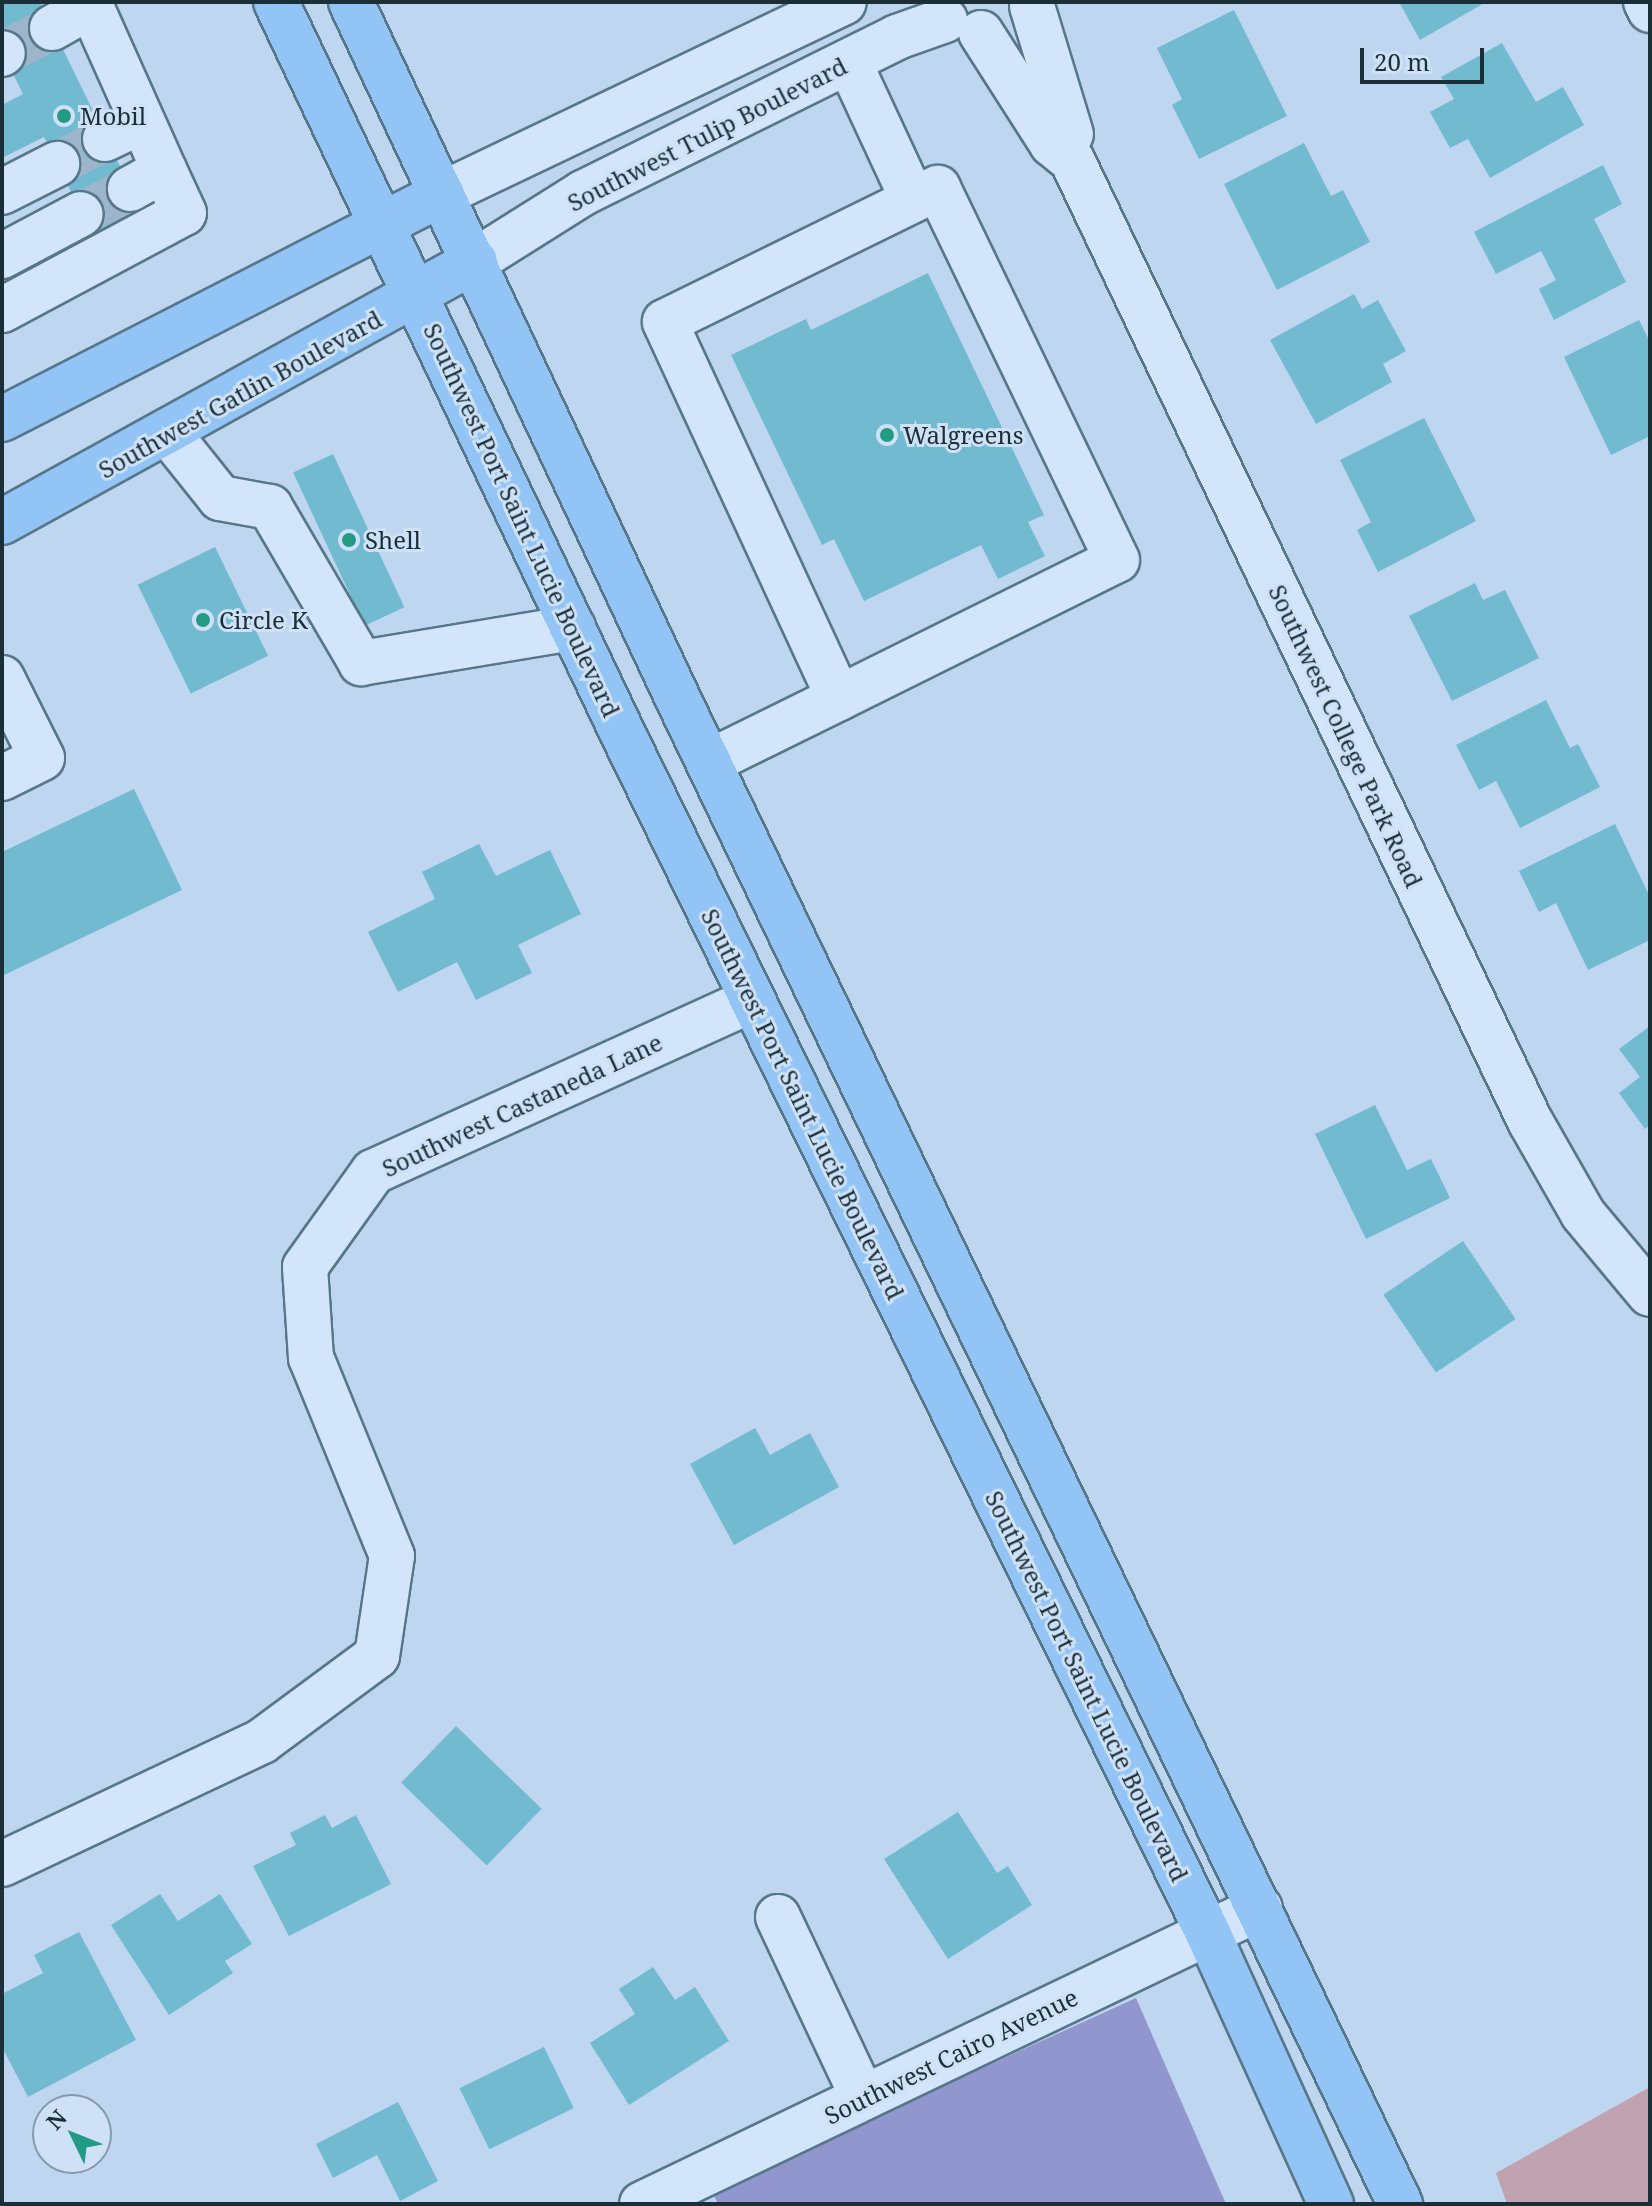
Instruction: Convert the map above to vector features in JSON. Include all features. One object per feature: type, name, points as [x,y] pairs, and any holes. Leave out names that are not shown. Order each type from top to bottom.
[{"type":"main road","name":"Southwest Port Saint Lucie Boulevard","points":[[276,2],[752,1000],[1208,1933],[1331,2204]]},
{"type":"main road","points":[[351,2],[709,762],[1400,2204]]},
{"type":"main road","points":[[2,419],[442,194]]},
{"type":"main road","name":"Southwest Gatlin Boulevard","points":[[2,522],[169,434],[418,296],[475,261]]},
{"type":"street","points":[[1646,2],[1650,10]]},
{"type":"street","points":[[2,310],[184,213],[147,180],[123,130],[90,4],[52,28]]},
{"type":"street","name":"Southwest Tulip Boulevard","points":[[475,261],[583,193],[849,62],[952,18],[998,28],[1034,4]]},
{"type":"street","name":"Southwest College Park Road","points":[[1034,4],[1072,135],[1072,160],[1530,1121],[1583,1214],[1650,1294]]},
{"type":"street","points":[[442,194],[829,5]]},
{"type":"street","name":"Southwest College Park Road","points":[[952,18],[1052,144],[1072,160]]},
{"type":"street","points":[[849,62],[913,200]]},
{"type":"street","points":[[2,192],[57,164]]},
{"type":"street","points":[[709,762],[839,698],[1117,560],[938,188],[665,322],[839,698]]},
{"type":"street","points":[[2,256],[81,214]]},
{"type":"street","points":[[169,434],[220,498],[270,507],[361,663],[573,628]]},
{"type":"street","points":[[2,678],[42,758],[2,778]]},
{"type":"street","name":"Southwest Castaneda Lane","points":[[2,1864],[262,1741],[377,1656],[392,1556],[311,1358],[305,1267],[373,1172],[752,1000]]},
{"type":"street","name":"Southwest Cairo Avenue","points":[[642,2204],[1260,1908]]},
{"type":"street","points":[[778,1917],[863,2098]]},
{"type":"shaded area","points":[[1136,1998],[1226,2204],[718,2204],[712,2191]]},
{"type":"shaded area","points":[[1650,2087],[1650,2204],[1507,2204],[1496,2173]]},
{"type":"building","name":"Mobil","points":[[2,2],[40,2],[149,226],[100,251],[44,137],[2,158],[2,105],[23,94],[2,51]]},
{"type":"building","points":[[1399,2],[1486,2],[1420,40]]},
{"type":"building","points":[[1234,10],[1287,116],[1199,159],[1172,105],[1182,99],[1157,48]]},
{"type":"building","points":[[1502,43],[1536,102],[1563,87],[1584,125],[1490,178],[1468,139],[1450,148],[1430,112],[1454,99],[1441,77]]},
{"type":"building","points":[[1304,143],[1331,196],[1343,190],[1370,242],[1277,290],[1224,184]]},
{"type":"building","points":[[1603,165],[1622,204],[1594,219],[1626,282],[1554,320],[1539,289],[1556,280],[1541,251],[1496,274],[1474,232]]},
{"type":"building","name":"Walgreens","points":[[928,273],[1044,515],[1028,522],[1045,556],[998,579],[981,545],[864,601],[834,539],[822,545],[731,355],[806,319],[811,330]]},
{"type":"building","points":[[1354,294],[1362,309],[1378,300],[1406,351],[1383,364],[1392,382],[1316,424],[1270,340]]},
{"type":"building","points":[[1639,320],[1650,342],[1650,436],[1611,455],[1564,357]]},
{"type":"building","points":[[1424,418],[1476,521],[1378,572],[1357,530],[1371,522],[1340,460]]},
{"type":"building","name":"Shell","points":[[333,454],[404,607],[365,626],[293,473]]},
{"type":"building","name":"Circle K","points":[[215,547],[268,656],[191,693],[138,585]]},
{"type":"building","points":[[1475,583],[1483,600],[1505,590],[1539,658],[1452,701],[1409,616]]},
{"type":"building","points":[[1546,700],[1570,748],[1578,744],[1600,787],[1520,828],[1496,781],[1479,790],[1456,745]]},
{"type":"building","points":[[134,789],[182,890],[2,976],[2,852]]},
{"type":"building","points":[[1615,824],[1650,897],[1650,940],[1588,970],[1556,903],[1539,912],[1519,871]]},
{"type":"building","points":[[479,844],[496,876],[550,850],[581,914],[518,945],[532,973],[476,1000],[457,962],[398,992],[368,932],[435,899],[422,872]]},
{"type":"building","points":[[1650,1026],[1650,1125],[1645,1129],[1619,1093],[1640,1077],[1619,1049]]},
{"type":"building","points":[[1375,1105],[1407,1170],[1431,1159],[1450,1198],[1366,1239],[1315,1134]]},
{"type":"building","points":[[1463,1241],[1516,1319],[1436,1373],[1383,1295]]},
{"type":"building","points":[[755,1428],[770,1455],[810,1433],[839,1487],[734,1545],[690,1464]]},
{"type":"building","points":[[456,1726],[542,1809],[487,1865],[401,1783]]},
{"type":"building","points":[[958,1812],[997,1873],[1008,1866],[1032,1905],[948,1959],[884,1859]]},
{"type":"building","points":[[325,1815],[332,1828],[356,1815],[391,1884],[289,1936],[253,1866],[296,1845],[290,1833]]},
{"type":"building","points":[[160,1894],[178,1921],[220,1894],[252,1944],[225,1961],[233,1973],[169,2015],[111,1925]]},
{"type":"building","points":[[79,1932],[136,2040],[28,2097],[2,2047],[2,1994],[43,1973],[34,1955]]},
{"type":"building","points":[[653,1967],[675,2000],[695,1987],[729,2041],[629,2105],[590,2043],[635,2014],[619,1989]]},
{"type":"building","points":[[544,2047],[574,2108],[489,2149],[460,2088]]},
{"type":"building","points":[[398,2102],[438,2181],[400,2201],[377,2155],[333,2178],[316,2144]]},
{"type":"tunnel","points":[[3,53],[52,28]]},
{"type":"tunnel","points":[[57,164],[105,139]]},
{"type":"tunnel","points":[[81,214],[130,189]]},
{"type":"place","name":"Mobil","points":[[64,116]]},
{"type":"place","name":"Walgreens","points":[[887,435]]},
{"type":"place","name":"Shell","points":[[349,540]]},
{"type":"place","name":"Circle K","points":[[203,620]]}]
